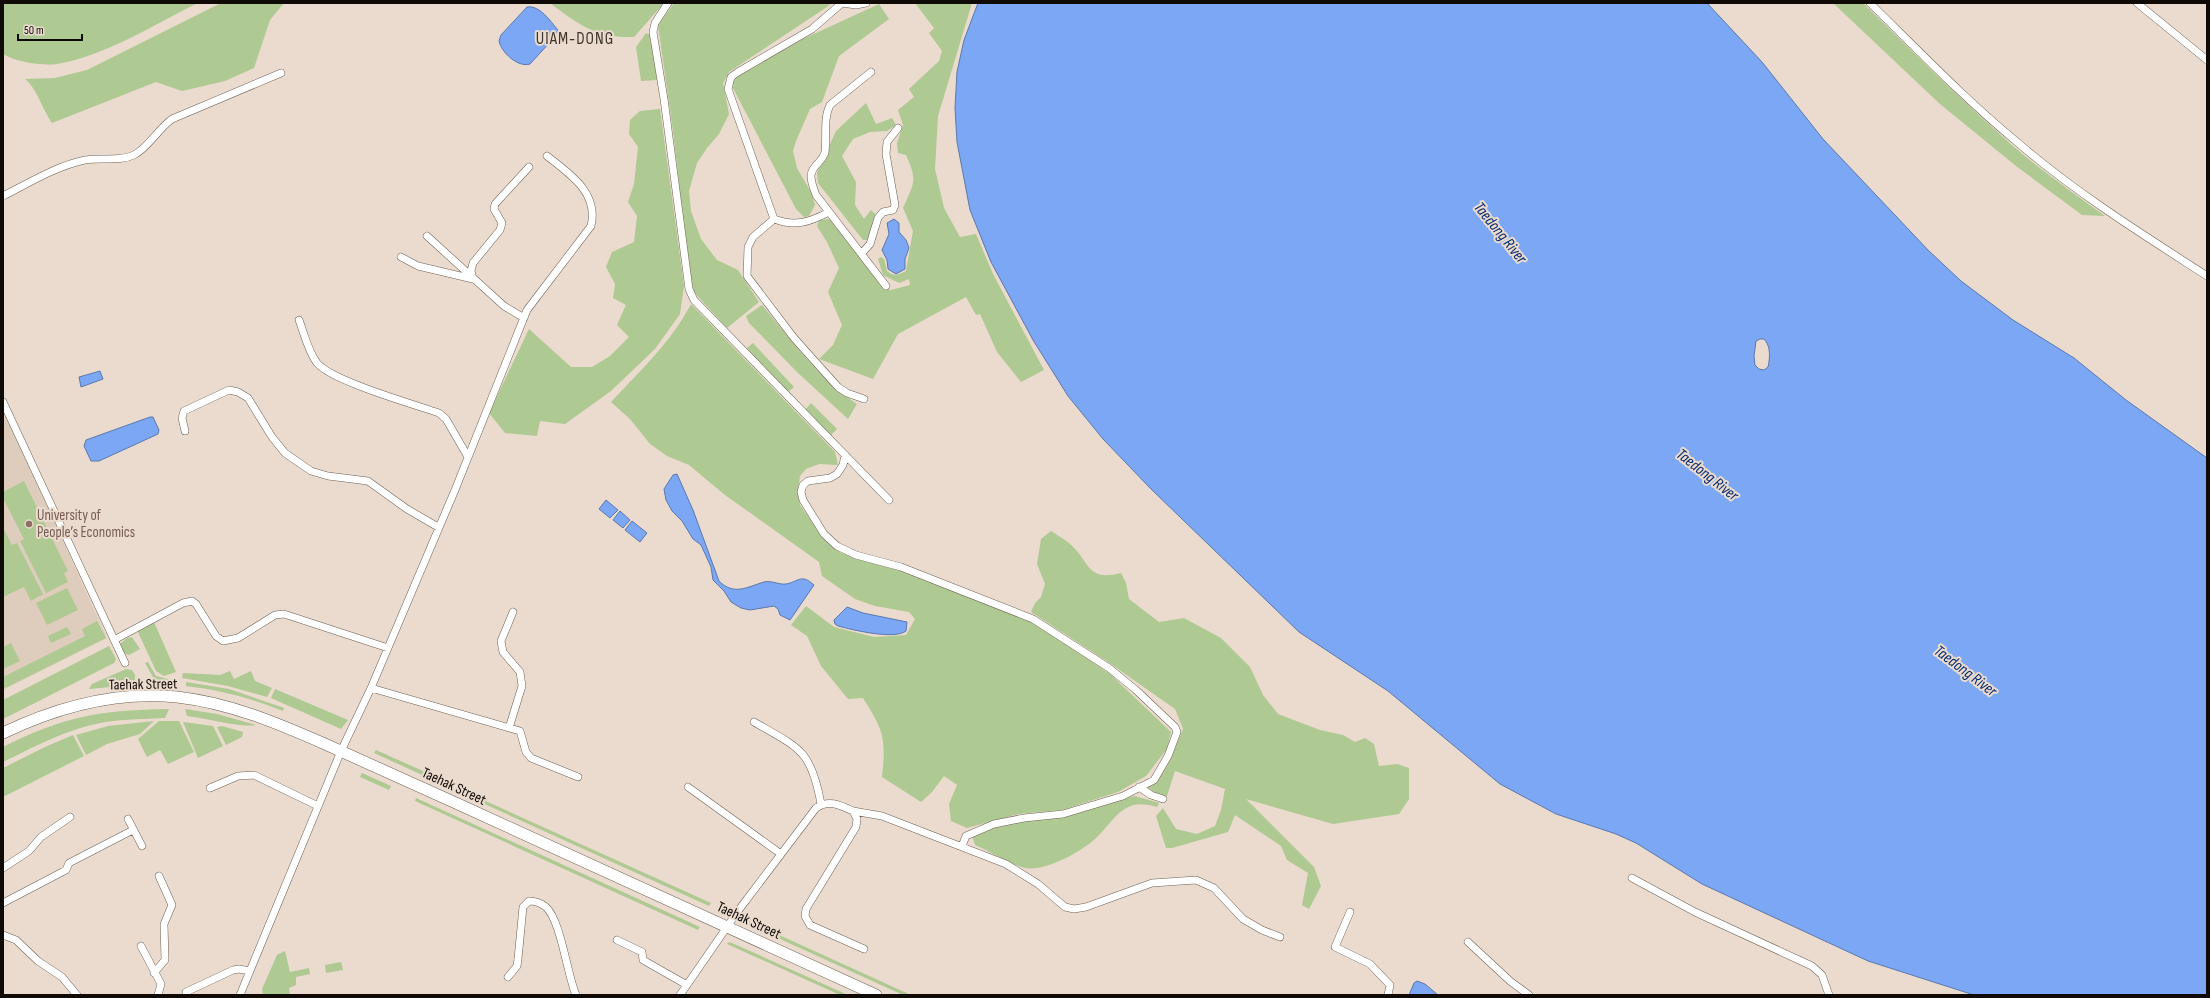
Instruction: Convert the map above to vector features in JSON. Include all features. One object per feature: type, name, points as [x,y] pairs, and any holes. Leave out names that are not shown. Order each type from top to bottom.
[{"type":"main road","name":"Taehak Street","points":[[3,732],[35,717],[76,705],[112,698],[162,696],[201,701],[253,714],[341,751],[876,995]]},
{"type":"street","points":[[668,3],[655,23],[653,32],[664,99],[688,289],[694,300],[889,500]]},
{"type":"street","points":[[774,219],[731,96],[729,82],[731,77],[812,29],[842,3],[856,5],[866,3]]},
{"type":"street","points":[[1870,3],[1953,85],[2017,142],[2106,210],[2207,276]]},
{"type":"street","points":[[2137,3],[2207,60]]},
{"type":"street","points":[[3,196],[61,167],[85,160],[125,158],[134,155],[163,125],[172,119],[281,72]]},
{"type":"street","points":[[871,72],[828,108],[825,152],[820,162],[812,170],[811,177],[816,195],[886,286]]},
{"type":"street","points":[[862,253],[870,244],[878,218],[883,212],[893,210],[895,205],[886,154],[887,142],[898,128]]},
{"type":"street","points":[[240,995],[341,751],[388,648],[524,318],[534,299],[590,226],[593,216],[590,201],[579,182],[547,156]]},
{"type":"street","points":[[474,280],[471,271],[473,263],[500,230],[502,223],[494,209],[494,204],[529,167]]},
{"type":"street","points":[[774,219],[783,222],[799,223],[812,221],[829,212]]},
{"type":"street","points":[[774,219],[753,236],[748,247],[747,276],[794,338],[838,387],[847,393],[864,399]]},
{"type":"street","points":[[427,236],[504,306],[524,318]]},
{"type":"street","points":[[401,257],[418,266],[474,280]]},
{"type":"street","points":[[299,320],[312,355],[324,369],[344,379],[439,413],[446,418],[468,457]]},
{"type":"street","points":[[186,431],[182,418],[184,411],[228,390],[238,392],[248,398],[272,437],[286,453],[304,467],[311,471],[328,476],[368,481],[406,509],[438,527]]},
{"type":"street","points":[[3,402],[124,663]]},
{"type":"street","points":[[845,455],[844,465],[837,474],[830,478],[808,481],[803,485],[801,492],[803,500],[824,534],[837,546],[856,555],[901,567],[1033,619],[1109,668],[1141,695],[1175,727],[1177,732],[1168,756],[1154,780],[1123,796],[1063,814],[1024,818],[994,824],[966,836],[962,846]]},
{"type":"street","points":[[114,640],[184,603],[192,601],[196,604],[216,636],[223,641],[238,638],[275,615],[284,614],[388,648]]},
{"type":"street","points":[[509,728],[522,686],[520,672],[503,652],[500,641],[513,612]]},
{"type":"street","points":[[371,688],[520,731],[526,752],[531,758],[578,777]]},
{"type":"street","points":[[754,722],[792,744],[807,758],[813,768],[822,804]]},
{"type":"street","points":[[210,788],[238,776],[254,775],[318,806]]},
{"type":"street","points":[[688,787],[781,854]]},
{"type":"street","points":[[1139,787],[1150,796],[1163,799]]},
{"type":"street","points":[[680,995],[781,854],[816,808],[828,802],[853,811],[882,816],[1006,864],[1038,884],[1065,907],[1074,910],[1152,883],[1196,880],[1214,888],[1243,919],[1262,930],[1280,937]]},
{"type":"street","points":[[853,811],[857,819],[856,827],[806,909],[805,916],[810,925],[864,949]]},
{"type":"street","points":[[3,868],[29,851],[41,837],[70,817]]},
{"type":"street","points":[[128,819],[142,846]]},
{"type":"street","points":[[3,903],[66,870],[69,863],[133,830]]},
{"type":"street","points":[[154,973],[165,960],[164,924],[172,905],[159,876]]},
{"type":"street","points":[[1632,878],[1695,912],[1812,966],[1822,975],[1829,995]]},
{"type":"street","points":[[508,978],[517,966],[523,907],[529,901],[534,901],[547,908],[554,921],[576,995]]},
{"type":"street","points":[[1350,912],[1335,946],[1370,964],[1390,985],[1388,995]]},
{"type":"street","points":[[3,935],[16,940],[38,961],[62,977],[77,995]]},
{"type":"street","points":[[617,940],[642,952],[644,960],[687,986]]},
{"type":"street","points":[[1468,942],[1510,981],[1529,995]]},
{"type":"street","points":[[141,946],[161,984],[158,995]]},
{"type":"street","points":[[186,992],[239,968],[250,971]]},
{"type":"shaded area","name":"University of People’s Economics","points":[[3,409],[107,638],[3,690]]},
{"type":"green space","points":[[3,3],[198,3],[111,47],[93,54],[57,64],[37,64],[8,57],[3,54]]},
{"type":"green space","points":[[221,3],[284,3],[270,20],[254,68],[225,81],[182,91],[156,82],[52,123],[33,87],[25,79],[55,78],[87,70]]},
{"type":"green space","points":[[550,3],[664,3],[634,37],[621,37],[589,29],[570,18]]},
{"type":"green space","points":[[674,3],[831,3],[729,72],[723,83],[729,114],[719,134],[697,163],[689,191],[691,211],[701,239],[717,260],[738,270],[759,302],[727,328],[691,289],[673,131],[658,25]]},
{"type":"green space","points":[[915,3],[972,3],[938,116],[935,169],[944,208],[960,237],[976,234],[993,274],[1044,370],[1021,382],[997,352],[980,314],[976,315],[966,297],[898,334],[873,379],[819,359],[833,345],[842,325],[828,292],[839,268],[827,242],[817,226],[819,220],[831,219],[883,288],[891,290],[910,285],[909,279],[899,283],[883,275],[878,259],[881,257],[884,259],[887,271],[894,275],[906,271],[913,231],[903,208],[912,187],[913,177],[906,155],[898,153],[897,143],[903,125],[898,110],[914,97],[909,89],[939,61],[942,51],[929,33],[934,28]]},
{"type":"green space","points":[[1833,3],[1863,3],[2013,146],[2070,191],[2105,216],[2082,215],[2016,166],[1940,104]]},
{"type":"green space","points":[[879,4],[889,19],[839,56],[822,102],[810,109],[796,141],[793,151],[797,168],[812,194],[815,205],[809,216],[804,217],[796,209],[733,88],[734,80],[740,74],[803,39]]},
{"type":"green space","points":[[646,33],[650,35],[658,80],[641,81],[636,47]]},
{"type":"green space","points":[[866,103],[876,124],[892,118],[896,125],[887,131],[870,132],[853,139],[842,156],[856,182],[855,205],[864,219],[871,210],[876,215],[872,233],[867,240],[863,240],[818,183],[817,173],[836,131]]},
{"type":"green space","points":[[660,109],[684,286],[680,314],[655,349],[611,391],[565,424],[540,421],[537,436],[505,433],[489,413],[529,329],[571,367],[592,367],[610,356],[629,337],[617,325],[626,305],[613,298],[615,284],[606,267],[612,252],[634,242],[637,216],[628,202],[634,184],[638,147],[629,134],[630,120],[640,111]]},
{"type":"green space","points":[[691,304],[835,452],[838,465],[819,464],[806,469],[800,476],[798,490],[800,505],[825,540],[841,553],[901,570],[1033,622],[1110,674],[1171,732],[1167,749],[1146,776],[1118,792],[1062,810],[1018,814],[967,828],[951,821],[949,804],[957,785],[944,776],[932,792],[921,802],[882,777],[884,753],[882,735],[870,709],[863,698],[848,699],[821,666],[807,636],[791,625],[806,606],[834,627],[874,637],[906,635],[915,619],[909,612],[875,606],[855,599],[822,576],[819,562],[725,495],[689,465],[667,456],[650,444],[630,419],[611,402],[675,331]]},
{"type":"green space","points":[[762,305],[818,370],[843,394],[857,404],[848,419],[798,373],[749,323],[746,316]]},
{"type":"green space","points":[[753,343],[794,387],[788,392],[747,348]]},
{"type":"green space","points":[[811,403],[837,429],[831,435],[805,410]]},
{"type":"green space","points":[[24,481],[68,571],[64,573],[68,582],[46,593],[20,541],[24,539],[3,498],[3,492]]},
{"type":"green space","points":[[3,528],[12,545],[17,543],[43,594],[31,601],[24,587],[3,597]]},
{"type":"green space","points":[[1051,531],[1069,543],[1095,572],[1101,575],[1121,573],[1126,583],[1129,599],[1159,622],[1184,618],[1221,638],[1250,667],[1263,695],[1278,714],[1320,730],[1343,735],[1355,742],[1365,738],[1374,744],[1379,766],[1397,764],[1409,768],[1409,799],[1399,814],[1333,824],[1246,799],[1314,867],[1321,886],[1309,909],[1302,905],[1308,873],[1287,860],[1281,846],[1235,815],[1228,832],[1172,848],[1166,848],[1156,816],[1163,808],[1176,829],[1197,834],[1215,826],[1221,810],[1225,789],[1175,771],[1167,796],[1158,795],[1147,787],[1172,756],[1183,729],[1175,709],[1111,664],[1031,612],[1035,603],[1041,597],[1045,584],[1037,564],[1041,539]]},
{"type":"green space","points":[[67,588],[78,610],[47,625],[36,603]]},
{"type":"green space","points":[[97,621],[106,638],[3,689],[3,677],[85,636],[82,629]]},
{"type":"green space","points":[[154,622],[176,672],[164,676],[156,671],[137,630]]},
{"type":"green space","points":[[67,627],[71,634],[51,643],[48,636]]},
{"type":"green space","points":[[132,637],[140,649],[129,655],[124,653],[120,644],[127,638]]},
{"type":"green space","points":[[11,643],[20,661],[3,669],[3,647]]},
{"type":"green space","points":[[109,646],[116,659],[114,663],[3,719],[3,700]]},
{"type":"green space","points":[[148,662],[156,676],[175,681],[174,684],[154,679],[145,663]]},
{"type":"green space","points":[[126,669],[132,670],[135,675],[135,682],[132,685],[89,689],[92,684]]},
{"type":"green space","points":[[230,671],[234,679],[251,671],[255,681],[272,688],[267,697],[228,686],[182,678],[183,673],[220,675]]},
{"type":"green space","points":[[186,682],[229,689],[284,708],[283,711],[235,695],[186,686]]},
{"type":"green space","points":[[275,689],[348,720],[341,729],[271,698]]},
{"type":"green space","points":[[169,709],[165,718],[106,722],[66,733],[3,762],[3,747],[45,728],[103,713]]},
{"type":"green space","points":[[185,709],[217,714],[256,725],[249,726],[232,724],[187,716]]},
{"type":"green space","points":[[154,721],[140,734],[107,744],[86,755],[76,735],[108,726]]},
{"type":"green space","points":[[159,721],[179,721],[194,752],[168,764],[160,750],[147,757],[138,739]]},
{"type":"green space","points":[[183,722],[213,726],[223,746],[198,758]]},
{"type":"green space","points":[[222,726],[243,732],[242,737],[226,745],[217,727]]},
{"type":"green space","points":[[73,735],[84,756],[3,797],[3,768]]},
{"type":"green space","points":[[376,750],[443,780],[442,784],[374,753]]},
{"type":"green space","points":[[362,773],[391,786],[389,790],[360,777]]},
{"type":"green space","points":[[1135,796],[1159,803],[1157,807],[1145,804],[1128,807],[1121,811],[1095,839],[1081,850],[1062,860],[1042,867],[1026,868],[1016,865],[975,845],[972,836],[995,826]]},
{"type":"green space","points":[[416,798],[700,927],[698,930],[415,801]]},
{"type":"green space","points":[[479,798],[711,903],[709,906],[478,801]]},
{"type":"green space","points":[[746,920],[911,995],[903,995],[745,923]]},
{"type":"green space","points":[[729,942],[848,995],[840,995],[727,944]]},
{"type":"green space","points":[[285,951],[290,972],[309,968],[310,974],[296,977],[296,985],[289,988],[290,995],[263,995],[262,989],[277,955]]},
{"type":"green space","points":[[341,962],[343,970],[326,973],[325,965]]},
{"type":"water","name":"Taedong River","points":[[978,3],[1707,3],[1762,62],[1823,139],[1928,250],[1961,281],[2013,320],[2074,358],[2126,400],[2207,458],[2207,995],[1974,995],[1868,961],[1702,884],[1636,843],[1616,834],[1556,814],[1500,784],[1388,691],[1299,632],[1151,489],[1103,439],[1068,396],[1033,340],[991,262],[970,210],[957,142],[955,108],[957,72],[964,40]],"holes":[[[1764,339],[1769,349],[1768,367],[1764,370],[1759,369],[1755,365],[1754,356],[1756,341]]]},
{"type":"water","points":[[527,7],[536,8],[548,18],[558,30],[553,39],[530,64],[525,65],[520,64],[511,58],[503,50],[499,41],[501,35]]},
{"type":"water","points":[[894,219],[899,223],[899,232],[906,240],[909,248],[905,259],[905,269],[896,274],[888,269],[887,260],[882,250],[889,234],[887,223]]},
{"type":"water","points":[[100,371],[103,379],[81,387],[79,377]]},
{"type":"water","points":[[153,417],[159,430],[158,434],[99,461],[91,461],[84,446],[86,440]]},
{"type":"water","points":[[677,474],[693,510],[719,581],[725,586],[741,589],[764,582],[786,584],[800,579],[810,581],[814,585],[790,620],[780,615],[778,609],[774,606],[750,610],[741,608],[731,602],[724,591],[713,580],[711,567],[701,545],[693,539],[682,521],[672,511],[666,500],[664,489],[673,475]]},
{"type":"water","points":[[606,500],[618,510],[610,518],[599,509]]},
{"type":"water","points":[[620,511],[630,520],[623,528],[613,520]]},
{"type":"water","points":[[632,521],[647,533],[640,542],[625,530]]},
{"type":"water","points":[[847,607],[863,613],[907,622],[906,631],[900,634],[892,635],[863,632],[838,626],[835,624],[834,620]]},
{"type":"water","points":[[1417,981],[1425,984],[1438,995],[1409,995],[1414,983]]},
{"type":"place","name":"University of People’s Economics","points":[[29,524]]},
{"type":"district","name":"UIAM-DONG","points":[[575,38]]}]
